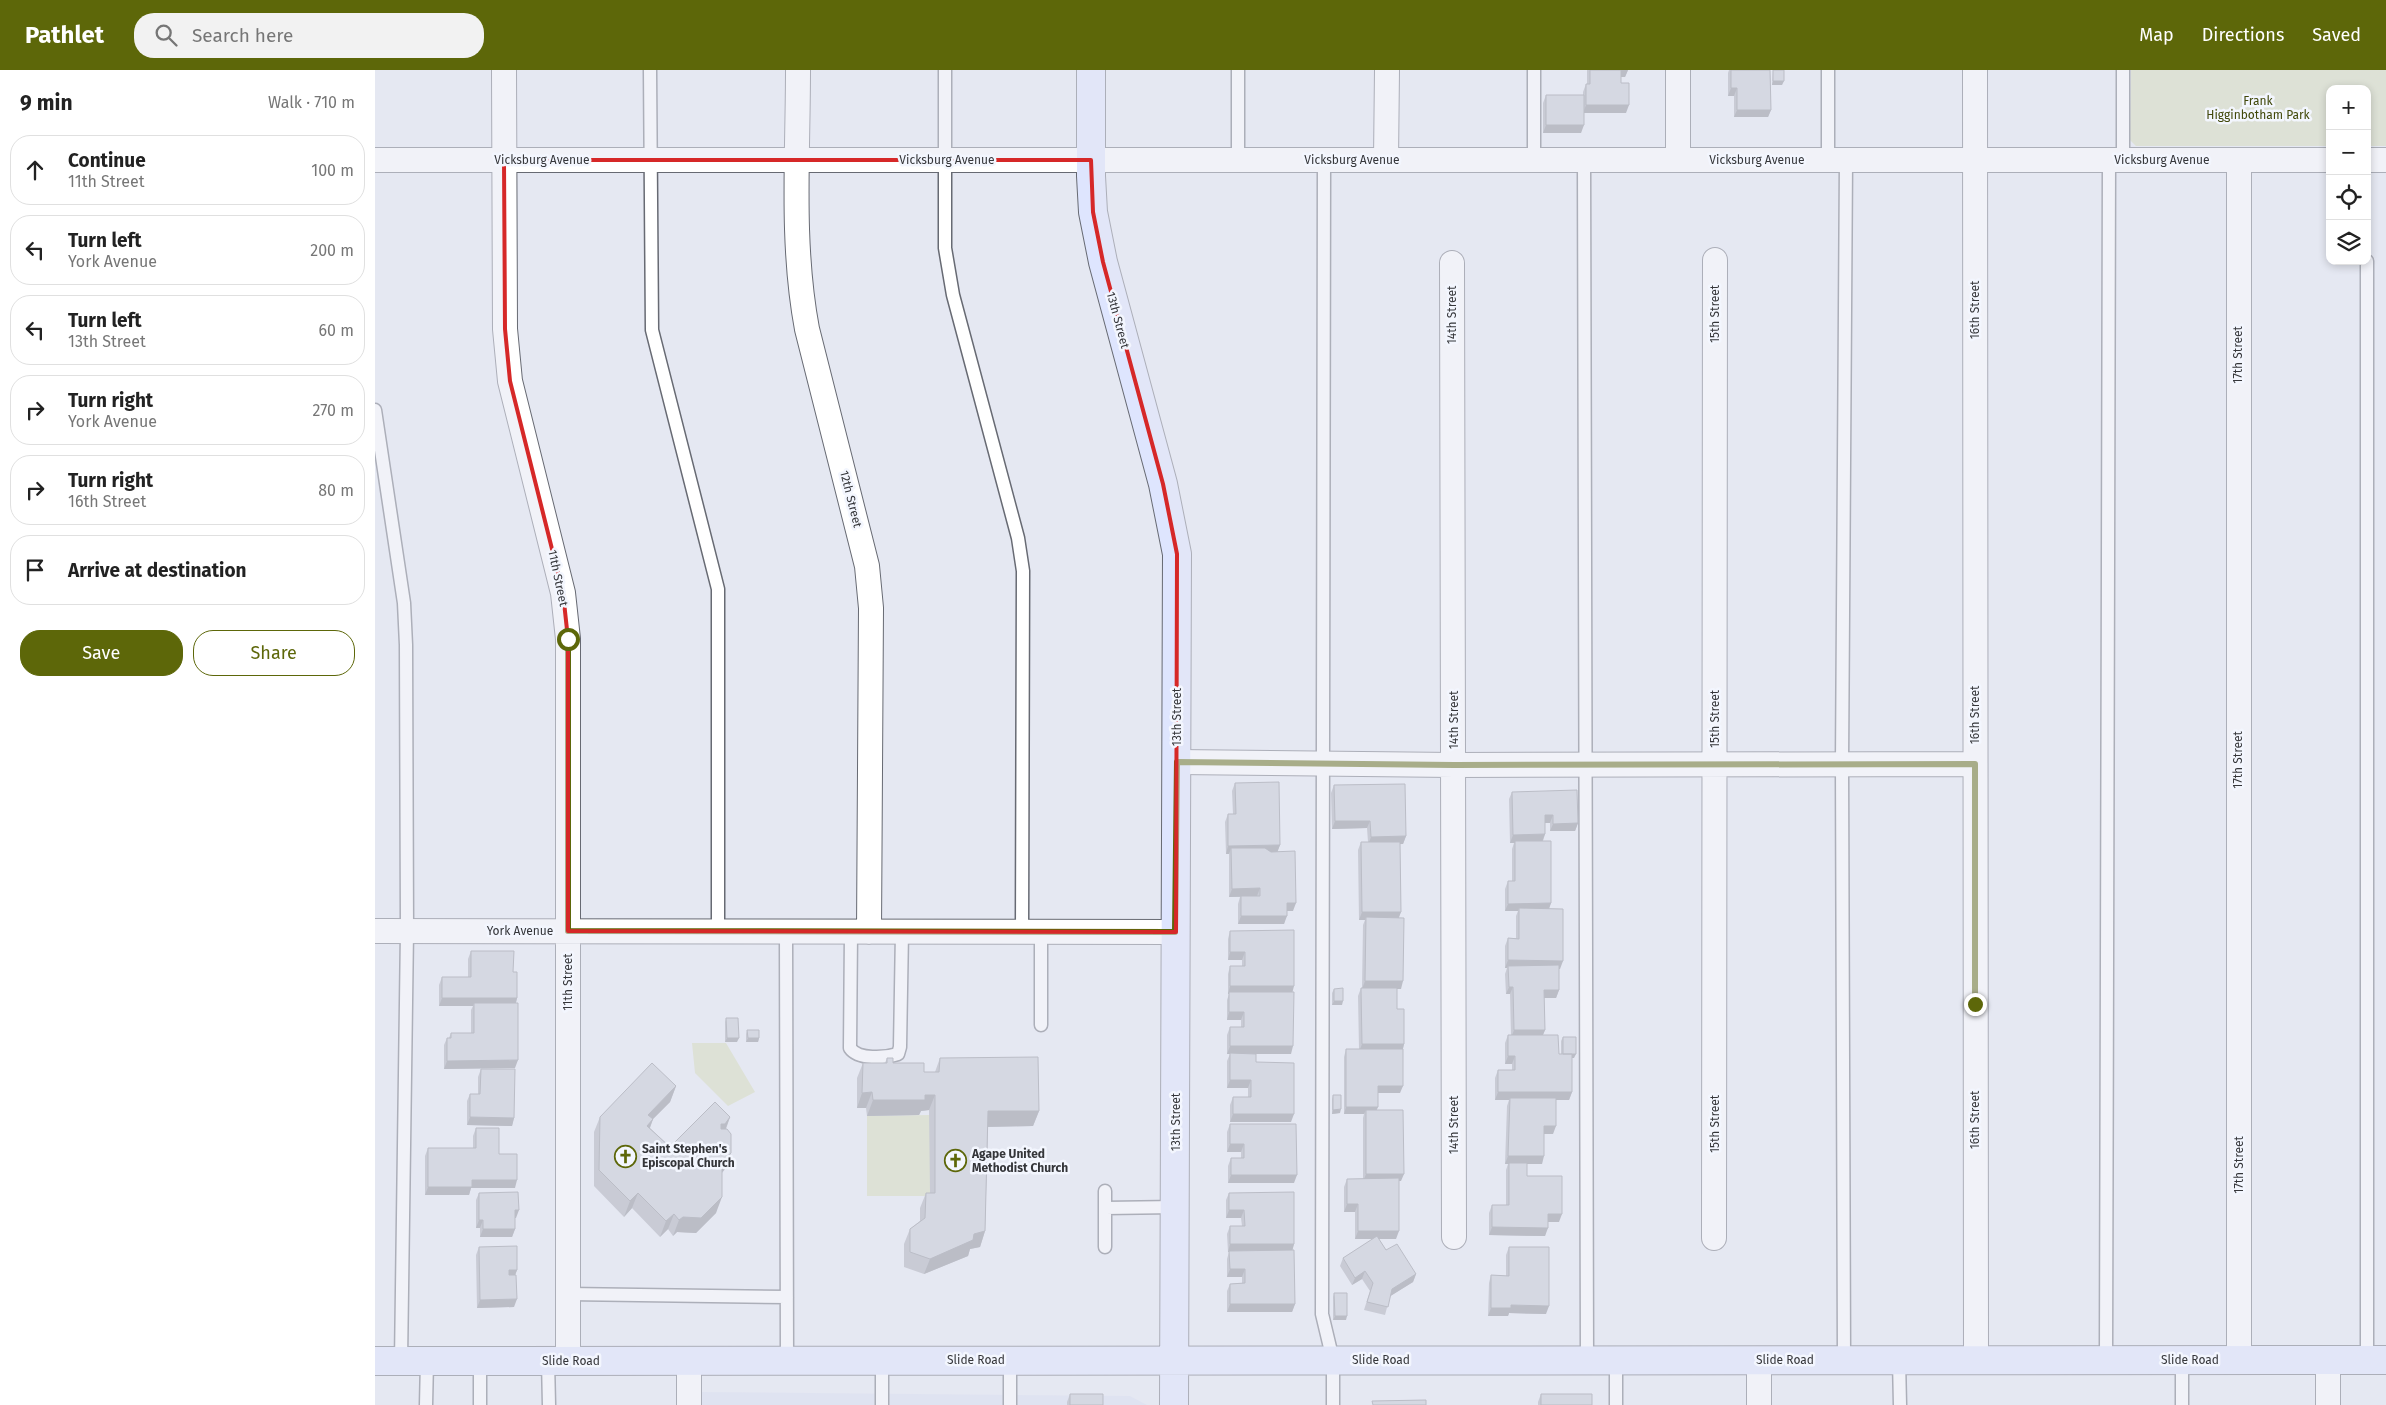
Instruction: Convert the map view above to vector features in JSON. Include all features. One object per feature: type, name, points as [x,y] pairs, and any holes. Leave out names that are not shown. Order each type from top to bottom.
[{"type":"main road","name":"13th Street","points":[[1091,70],[1093,212],[1103,262],[1163,484],[1177,554],[1175,1405]]},
{"type":"main road","name":"Slide Road","points":[[401,1361],[2376,1360]]},
{"type":"street","name":"11th Street","points":[[504,70],[505,329],[510,381],[563,594],[568,639],[568,1294],[558,1361]]},
{"type":"street","name":"12th Street","points":[[798,70],[797,248],[800,293],[807,329],[867,566],[871,627],[860,932]]},
{"type":"street","points":[[1386,160],[1387,70]]},
{"type":"street","points":[[1678,70],[1678,160]]},
{"type":"street","name":"16th Street","points":[[1975,70],[1976,1360]]},
{"type":"street","name":"Vicksburg Avenue","points":[[375,160],[2326,160]]},
{"type":"street","name":"17th Street","points":[[2239,160],[2239,1360]]},
{"type":"street","points":[[2371,160],[2386,160]]},
{"type":"street","name":"15th Street","points":[[1714,1238],[1715,260]]},
{"type":"street","name":"14th Street","points":[[1452,263],[1454,1237]]},
{"type":"street","points":[[1177,762],[1454,765],[1975,764]]},
{"type":"street","name":"York Avenue","points":[[375,931],[1175,932]]},
{"type":"street","points":[[689,1360],[689,1405]]},
{"type":"street","points":[[1759,1360],[1759,1405]]},
{"type":"street","points":[[2328,1360],[2328,1405]]},
{"type":"lane","points":[[650,70],[652,330],[717,589],[719,932]]},
{"type":"lane","points":[[945,70],[945,248],[953,295],[1018,538],[1023,571],[1031,932],[1041,1025]]},
{"type":"lane","points":[[1238,70],[1238,160]]},
{"type":"lane","points":[[1534,70],[1534,160]]},
{"type":"lane","points":[[1828,70],[1837,160],[1843,764],[1844,1360]]},
{"type":"lane","points":[[2106,1360],[2116,160],[2123,70]]},
{"type":"lane","points":[[1324,160],[1322,1314],[1333,1360],[1333,1405]]},
{"type":"lane","points":[[1585,160],[1587,1360]]},
{"type":"lane","points":[[2367,265],[2376,1360]]},
{"type":"lane","points":[[375,410],[405,603],[407,931],[401,1361],[426,1405]]},
{"type":"lane","points":[[786,932],[787,1360]]},
{"type":"lane","points":[[860,932],[850,1048],[859,1056],[892,1056],[898,1054],[900,1047],[902,932]]},
{"type":"lane","points":[[1105,1190],[1105,1247]]},
{"type":"lane","points":[[1105,1208],[1175,1207]]},
{"type":"lane","points":[[568,1294],[787,1297]]},
{"type":"lane","points":[[882,1360],[882,1405]]},
{"type":"lane","points":[[1010,1360],[1010,1405]]},
{"type":"lane","points":[[1616,1360],[1616,1405]]},
{"type":"lane","points":[[1899,1360],[1899,1405]]},
{"type":"lane","points":[[2182,1360],[2182,1405]]},
{"type":"lane","points":[[480,1361],[480,1405]]},
{"type":"lane","points":[[549,1405],[558,1361]]},
{"type":"highlighted area","points":[[504,160],[1091,160],[1093,212],[1103,262],[1163,484],[1177,554],[1176,932],[568,931],[568,639],[563,593],[510,381],[505,329]]},
{"type":"shaded area","points":[[700,1392],[1130,1396],[1147,1405],[700,1405]]},
{"type":"green space","name":"Frank Higginbotham Park","points":[[2131,70],[2386,70],[2386,146],[2371,146],[2371,85],[2326,85],[2326,146],[2136,146],[2130,140]]},
{"type":"green space","points":[[692,1043],[726,1043],[755,1092],[728,1106],[695,1073]]},
{"type":"green space","points":[[930,1115],[930,1196],[867,1196],[867,1116]]},
{"type":"building","points":[[1590,70],[1621,70],[1621,83],[1629,83],[1629,105],[1586,105],[1586,84],[1590,84]]},
{"type":"building","points":[[1731,70],[1770,70],[1771,110],[1737,110],[1737,88],[1731,88]]},
{"type":"building","points":[[1773,70],[1784,70],[1784,81],[1773,81]]},
{"type":"building","points":[[1546,95],[1584,95],[1584,125],[1546,125]]},
{"type":"building","points":[[1279,782],[1280,845],[1228,846],[1228,814],[1236,814],[1235,783]]},
{"type":"building","points":[[1405,784],[1406,836],[1371,837],[1370,821],[1335,821],[1334,785]]},
{"type":"building","points":[[1577,790],[1578,823],[1553,824],[1553,815],[1545,815],[1545,834],[1513,835],[1512,792]]},
{"type":"building","points":[[1515,841],[1551,841],[1551,903],[1508,904],[1508,881],[1515,881]]},
{"type":"building","points":[[1361,842],[1400,842],[1401,912],[1362,912]]},
{"type":"building","points":[[1231,848],[1265,848],[1271,852],[1295,851],[1296,903],[1287,903],[1287,916],[1241,916],[1241,896],[1260,896],[1260,888],[1232,889]]},
{"type":"building","points":[[1519,908],[1563,909],[1563,961],[1508,960],[1508,938],[1519,939]]},
{"type":"building","points":[[1366,917],[1404,918],[1403,981],[1365,981]]},
{"type":"building","points":[[1294,930],[1294,986],[1230,986],[1230,966],[1245,966],[1245,952],[1230,952],[1230,931]]},
{"type":"building","points":[[471,951],[514,951],[513,972],[517,972],[517,998],[442,998],[442,977],[471,977]]},
{"type":"building","points":[[1559,965],[1559,990],[1544,990],[1545,1030],[1514,1030],[1513,987],[1509,987],[1508,966]]},
{"type":"building","points":[[1343,988],[1343,1001],[1334,1001],[1334,989]]},
{"type":"building","points":[[1361,988],[1397,988],[1397,1009],[1404,1009],[1404,1044],[1362,1044]]},
{"type":"building","points":[[1229,992],[1294,992],[1293,1046],[1230,1046],[1230,1027],[1244,1027],[1244,1012],[1229,1012]]},
{"type":"building","points":[[474,1003],[518,1003],[518,1060],[447,1061],[447,1038],[451,1038],[451,1033],[474,1033]]},
{"type":"building","points":[[726,1018],[738,1018],[739,1038],[727,1038]]},
{"type":"building","points":[[747,1030],[759,1030],[759,1038],[748,1038]]},
{"type":"building","points":[[1508,1035],[1558,1035],[1559,1054],[1572,1054],[1572,1092],[1498,1092],[1498,1070],[1515,1070],[1515,1056],[1508,1056]]},
{"type":"building","points":[[1563,1037],[1576,1037],[1576,1054],[1563,1054]]},
{"type":"building","points":[[1346,1049],[1403,1049],[1403,1086],[1378,1086],[1378,1107],[1346,1107]]},
{"type":"building","points":[[1230,1053],[1256,1054],[1256,1062],[1294,1063],[1294,1114],[1233,1114],[1233,1097],[1251,1097],[1251,1080],[1230,1080]]},
{"type":"building","name":"Agape United Methodist Church","points":[[1038,1057],[1039,1111],[988,1111],[985,1231],[974,1234],[973,1240],[930,1259],[910,1252],[910,1229],[925,1218],[926,1193],[935,1193],[935,1095],[925,1095],[925,1100],[873,1100],[872,1092],[862,1093],[863,1063],[887,1063],[887,1058],[893,1058],[893,1063],[924,1063],[924,1072],[939,1072],[940,1058]]},
{"type":"building","name":"Saint Stephen's Episcopal Church","points":[[652,1063],[676,1086],[648,1115],[653,1119],[647,1126],[670,1147],[715,1102],[730,1117],[725,1124],[721,1124],[721,1129],[727,1129],[731,1134],[731,1153],[726,1158],[722,1158],[722,1197],[701,1218],[683,1217],[679,1220],[674,1214],[666,1221],[638,1193],[630,1201],[599,1170],[600,1117]]},
{"type":"building","points":[[481,1069],[515,1069],[514,1118],[470,1117],[470,1094],[480,1094]]},
{"type":"building","points":[[1333,1095],[1341,1095],[1341,1109],[1333,1110]]},
{"type":"building","points":[[1510,1098],[1556,1098],[1556,1126],[1544,1126],[1544,1156],[1508,1156]]},
{"type":"building","points":[[1366,1110],[1403,1110],[1404,1174],[1366,1174]]},
{"type":"building","points":[[1230,1124],[1296,1124],[1297,1175],[1231,1175],[1231,1158],[1244,1158],[1244,1144],[1230,1144]]},
{"type":"building","points":[[476,1128],[499,1128],[499,1154],[517,1154],[517,1180],[472,1180],[472,1187],[428,1187],[428,1148],[476,1148]]},
{"type":"building","points":[[1509,1163],[1527,1163],[1527,1176],[1562,1176],[1562,1214],[1548,1214],[1548,1228],[1492,1227],[1492,1205],[1509,1205]]},
{"type":"building","points":[[1399,1178],[1399,1231],[1358,1231],[1358,1204],[1347,1204],[1347,1179]]},
{"type":"building","points":[[518,1192],[519,1210],[515,1210],[515,1229],[483,1229],[483,1220],[479,1220],[479,1193]]},
{"type":"building","points":[[1294,1192],[1294,1244],[1230,1244],[1230,1226],[1245,1226],[1244,1210],[1229,1210],[1229,1193]]},
{"type":"building","points":[[1377,1236],[1386,1250],[1397,1244],[1416,1274],[1392,1289],[1388,1307],[1367,1302],[1373,1283],[1365,1271],[1355,1278],[1343,1258]]},
{"type":"building","points":[[517,1246],[517,1270],[509,1270],[509,1275],[516,1275],[517,1299],[480,1300],[479,1247]]},
{"type":"building","points":[[1509,1247],[1549,1247],[1549,1306],[1511,1305],[1511,1308],[1491,1308],[1491,1275],[1509,1276]]},
{"type":"building","points":[[1294,1250],[1295,1304],[1230,1304],[1230,1284],[1245,1283],[1245,1269],[1230,1269],[1229,1251]]},
{"type":"building","points":[[1334,1293],[1347,1293],[1347,1316],[1335,1316]]},
{"type":"building","points":[[1070,1394],[1103,1394],[1103,1405],[1070,1405]]},
{"type":"building","points":[[1541,1394],[1592,1394],[1592,1405],[1541,1405]]},
{"type":"building","points":[[1426,1400],[1426,1405],[1373,1405],[1372,1401]]},
{"type":"place","name":"Saint Stephen's Episcopal Church","points":[[626,1156]]},
{"type":"place","name":"Agape United Methodist Church","points":[[956,1161]]},
{"type":"route","points":[[568,639],[568,931],[1175,932],[1177,762],[1454,765],[1975,764],[1975,1004]]}]
